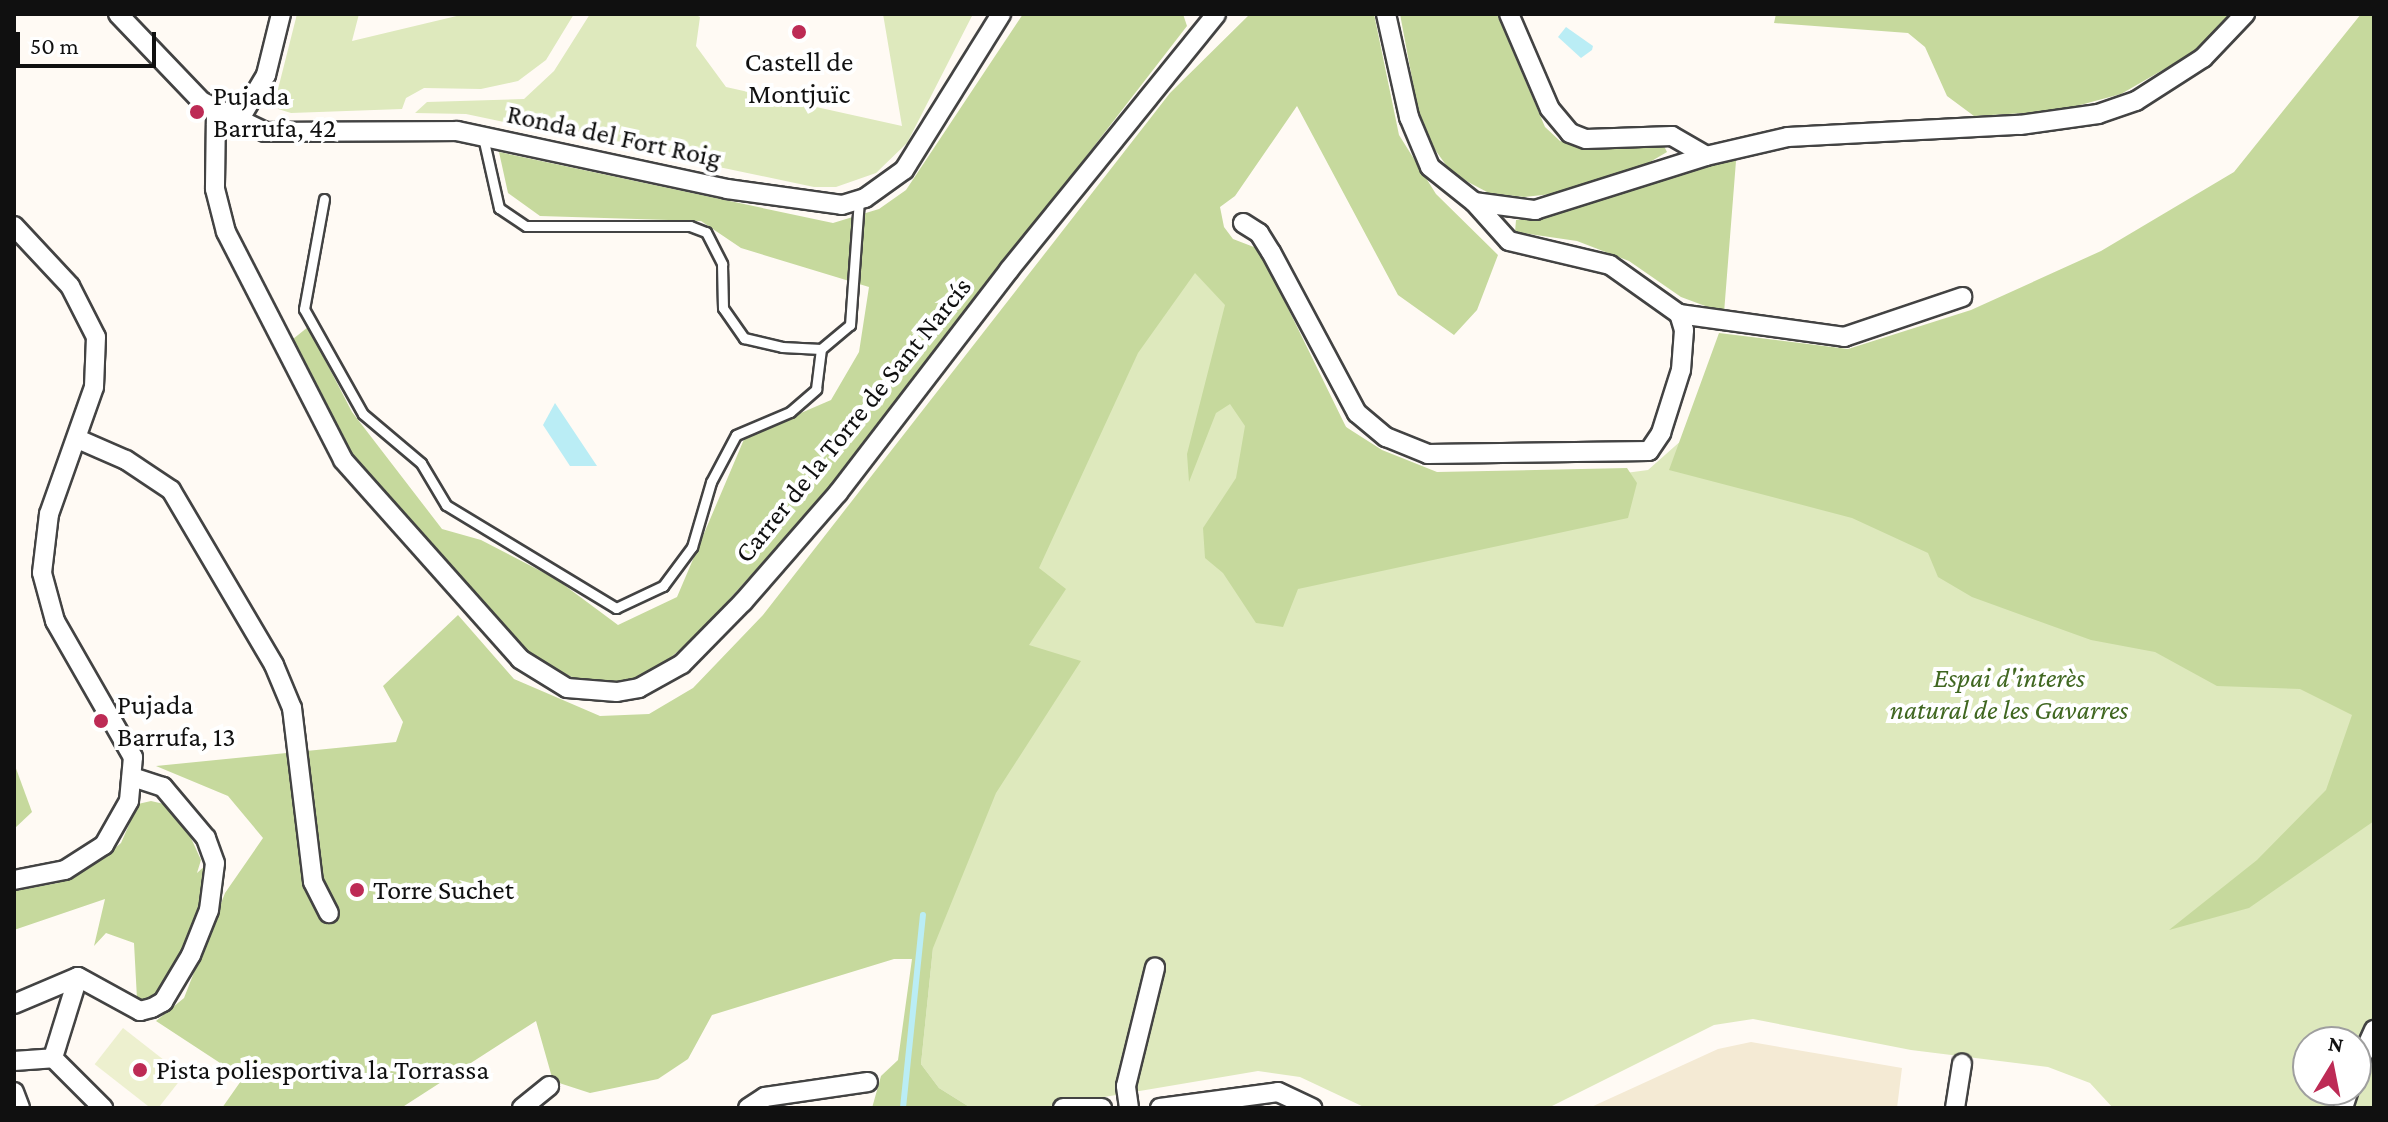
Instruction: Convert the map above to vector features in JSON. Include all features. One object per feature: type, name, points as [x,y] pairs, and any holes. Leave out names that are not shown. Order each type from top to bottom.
[{"type":"street","points":[[118,14],[216,113]]},
{"type":"street","points":[[238,122],[266,75],[281,14]]},
{"type":"street","name":"Ronda del Fort Roig","points":[[216,113],[265,132],[424,130],[483,136],[789,201],[842,205],[859,200],[904,170],[1001,14]]},
{"type":"street","name":"Carrer de la Torre de Sant Narcís","points":[[216,113],[214,154],[220,215],[343,460],[520,659],[567,688],[617,692],[639,688],[682,664],[743,602],[838,493],[1009,270],[1216,14]]},
{"type":"street","points":[[1386,14],[1418,144],[1450,188],[1474,202],[1509,241],[1600,261],[1643,284],[1679,314],[1844,337],[1962,297]]},
{"type":"street","points":[[1509,14],[1550,109],[1570,133],[1586,139],[1672,136],[1706,156]]},
{"type":"street","points":[[1474,202],[1535,210],[1706,156],[1815,132],[2020,125],[2098,114],[2136,101],[2203,58],[2245,14]]},
{"type":"street","points":[[1243,223],[1259,233],[1271,252],[1357,413],[1386,437],[1428,454],[1649,451],[1661,433],[1681,370],[1684,330],[1679,314]]},
{"type":"street","points":[[14,226],[70,286],[93,325],[98,370],[80,440],[43,538],[44,591],[55,621],[128,745],[132,777],[120,824],[104,845],[65,870],[14,880]]},
{"type":"street","points":[[80,440],[126,460],[171,490],[281,678],[292,708],[313,882],[329,913]]},
{"type":"street","points":[[78,977],[140,1011],[152,1008],[163,1002],[191,955],[209,910],[215,863],[206,838],[163,787],[132,777]]},
{"type":"street","points":[[1129,1108],[1126,1086],[1155,968]]},
{"type":"street","points":[[14,1004],[78,977]]},
{"type":"street","points":[[53,1058],[78,977]]},
{"type":"street","points":[[14,1061],[53,1058],[103,1108]]},
{"type":"street","points":[[1955,1108],[1962,1064]]},
{"type":"street","points":[[748,1108],[765,1097],[868,1082]]},
{"type":"street","points":[[522,1108],[549,1086]]},
{"type":"street","points":[[14,1092],[20,1108]]},
{"type":"street","points":[[1160,1108],[1278,1092],[1313,1108]]},
{"type":"street","points":[[1063,1108],[1102,1108]]},
{"type":"lane","points":[[483,136],[499,208],[526,226],[690,226],[706,232],[722,264],[723,308],[744,338],[821,349]]},
{"type":"lane","points":[[324,199],[304,309],[363,414],[421,463],[446,505],[616,608],[663,586],[692,547],[711,482],[736,435],[790,412],[816,389],[821,349],[850,325],[859,200]]},
{"type":"shaded area","points":[[1751,1042],[1902,1068],[1897,1108],[1589,1108],[1718,1049]]},
{"type":"green space","points":[[297,14],[359,14],[352,41],[465,14],[574,14],[546,60],[518,81],[481,89],[424,88],[406,98],[402,109],[291,113],[278,109],[276,97]]},
{"type":"green space","points":[[590,14],[694,14],[700,17],[696,46],[726,87],[902,126],[883,14],[973,14],[907,143],[876,173],[836,187],[814,187],[466,114],[415,113],[427,102],[524,99],[554,71]]},
{"type":"green space","points":[[1023,14],[1183,14],[1187,26],[827,491],[698,634],[655,671],[621,683],[576,679],[532,658],[369,481],[346,446],[293,339],[308,327],[352,412],[442,529],[481,540],[556,579],[618,625],[677,597],[745,437],[831,400],[859,352],[869,287],[741,248],[701,221],[540,216],[508,193],[499,152],[833,223],[879,209],[906,190]]},
{"type":"green space","points":[[1250,14],[1374,14],[1399,135],[1436,194],[1498,255],[1477,310],[1454,335],[1398,295],[1297,106],[1235,196],[1220,207],[1224,227],[1233,239],[1259,249],[1346,427],[1382,450],[1437,472],[1627,468],[1637,483],[1628,518],[1298,589],[1283,627],[1256,623],[1223,573],[1205,558],[1203,528],[1236,478],[1245,426],[1230,404],[1216,413],[1189,482],[1187,454],[1225,305],[1195,273],[1138,353],[1039,568],[1066,589],[1029,645],[1081,661],[996,793],[933,948],[921,1064],[939,1088],[971,1108],[872,1108],[881,1076],[898,1060],[912,959],[894,959],[712,1015],[688,1059],[658,1079],[590,1093],[553,1081],[536,1021],[401,1108],[222,1108],[243,1078],[156,1021],[184,998],[225,893],[263,838],[228,796],[156,766],[396,742],[403,722],[383,686],[458,615],[514,679],[600,716],[649,714],[693,688],[763,615],[1170,93]]},
{"type":"green space","points":[[1400,14],[1497,14],[1545,127],[1560,141],[1586,149],[1664,146],[1667,152],[1638,169],[1552,194],[1524,197],[1489,193],[1449,169],[1422,132]]},
{"type":"green space","points":[[1776,14],[2234,14],[2208,44],[2121,94],[2058,111],[1974,116],[1947,96],[1925,47],[1908,33],[1774,23]]},
{"type":"green space","points":[[2361,14],[2374,14],[2374,821],[2249,908],[2169,930],[2257,860],[2326,790],[2352,715],[2300,689],[2217,686],[2155,652],[2091,640],[1972,597],[1938,577],[1928,553],[1852,518],[1669,470],[1719,333],[1848,349],[1971,310],[2101,251],[2234,172]]},
{"type":"green space","name":"Espai d'interès natural de les Gavarres","points":[[2374,72],[2374,1108],[2113,1108],[2090,1083],[2048,1067],[1911,1050],[1753,1019],[1714,1025],[1548,1108],[1366,1108],[1300,1077],[1258,1071],[1039,1108],[971,1108],[939,1088],[921,1064],[933,948],[920,724],[1185,243],[1369,453],[1428,472],[1618,474],[1648,470],[1683,439],[1821,360],[2046,289],[2285,141]]},
{"type":"green space","points":[[1718,161],[1736,161],[1724,313],[1681,297],[1629,261],[1577,241],[1515,232],[1516,220],[1546,218]]},
{"type":"green space","points":[[14,763],[32,812],[14,829]]},
{"type":"green space","points":[[151,801],[164,804],[191,838],[201,860],[197,873],[207,864],[206,889],[194,927],[158,998],[147,1001],[137,999],[134,943],[106,933],[94,946],[105,899],[14,930],[14,891],[58,883],[98,862],[121,843],[138,804]]},
{"type":"green space","name":"Pista poliesportiva la Torrassa","points":[[123,1028],[184,1075],[158,1108],[151,1108],[95,1064]]},
{"type":"water","points":[[1566,27],[1593,46],[1592,50],[1581,58],[1558,37]]},
{"type":"water","points":[[555,403],[597,466],[570,466],[543,425]]},
{"type":"waterway","points":[[903,1108],[923,915]]},
{"type":"place","name":"Castell de Montjuïc","points":[[799,32]]},
{"type":"place","name":"Pujada Barrufa, 42","points":[[197,112]]},
{"type":"place","name":"Pujada Barrufa, 13","points":[[101,721]]},
{"type":"place","name":"Torre Suchet","points":[[357,890]]},
{"type":"place","name":"Pista poliesportiva la Torrassa","points":[[140,1070]]}]
